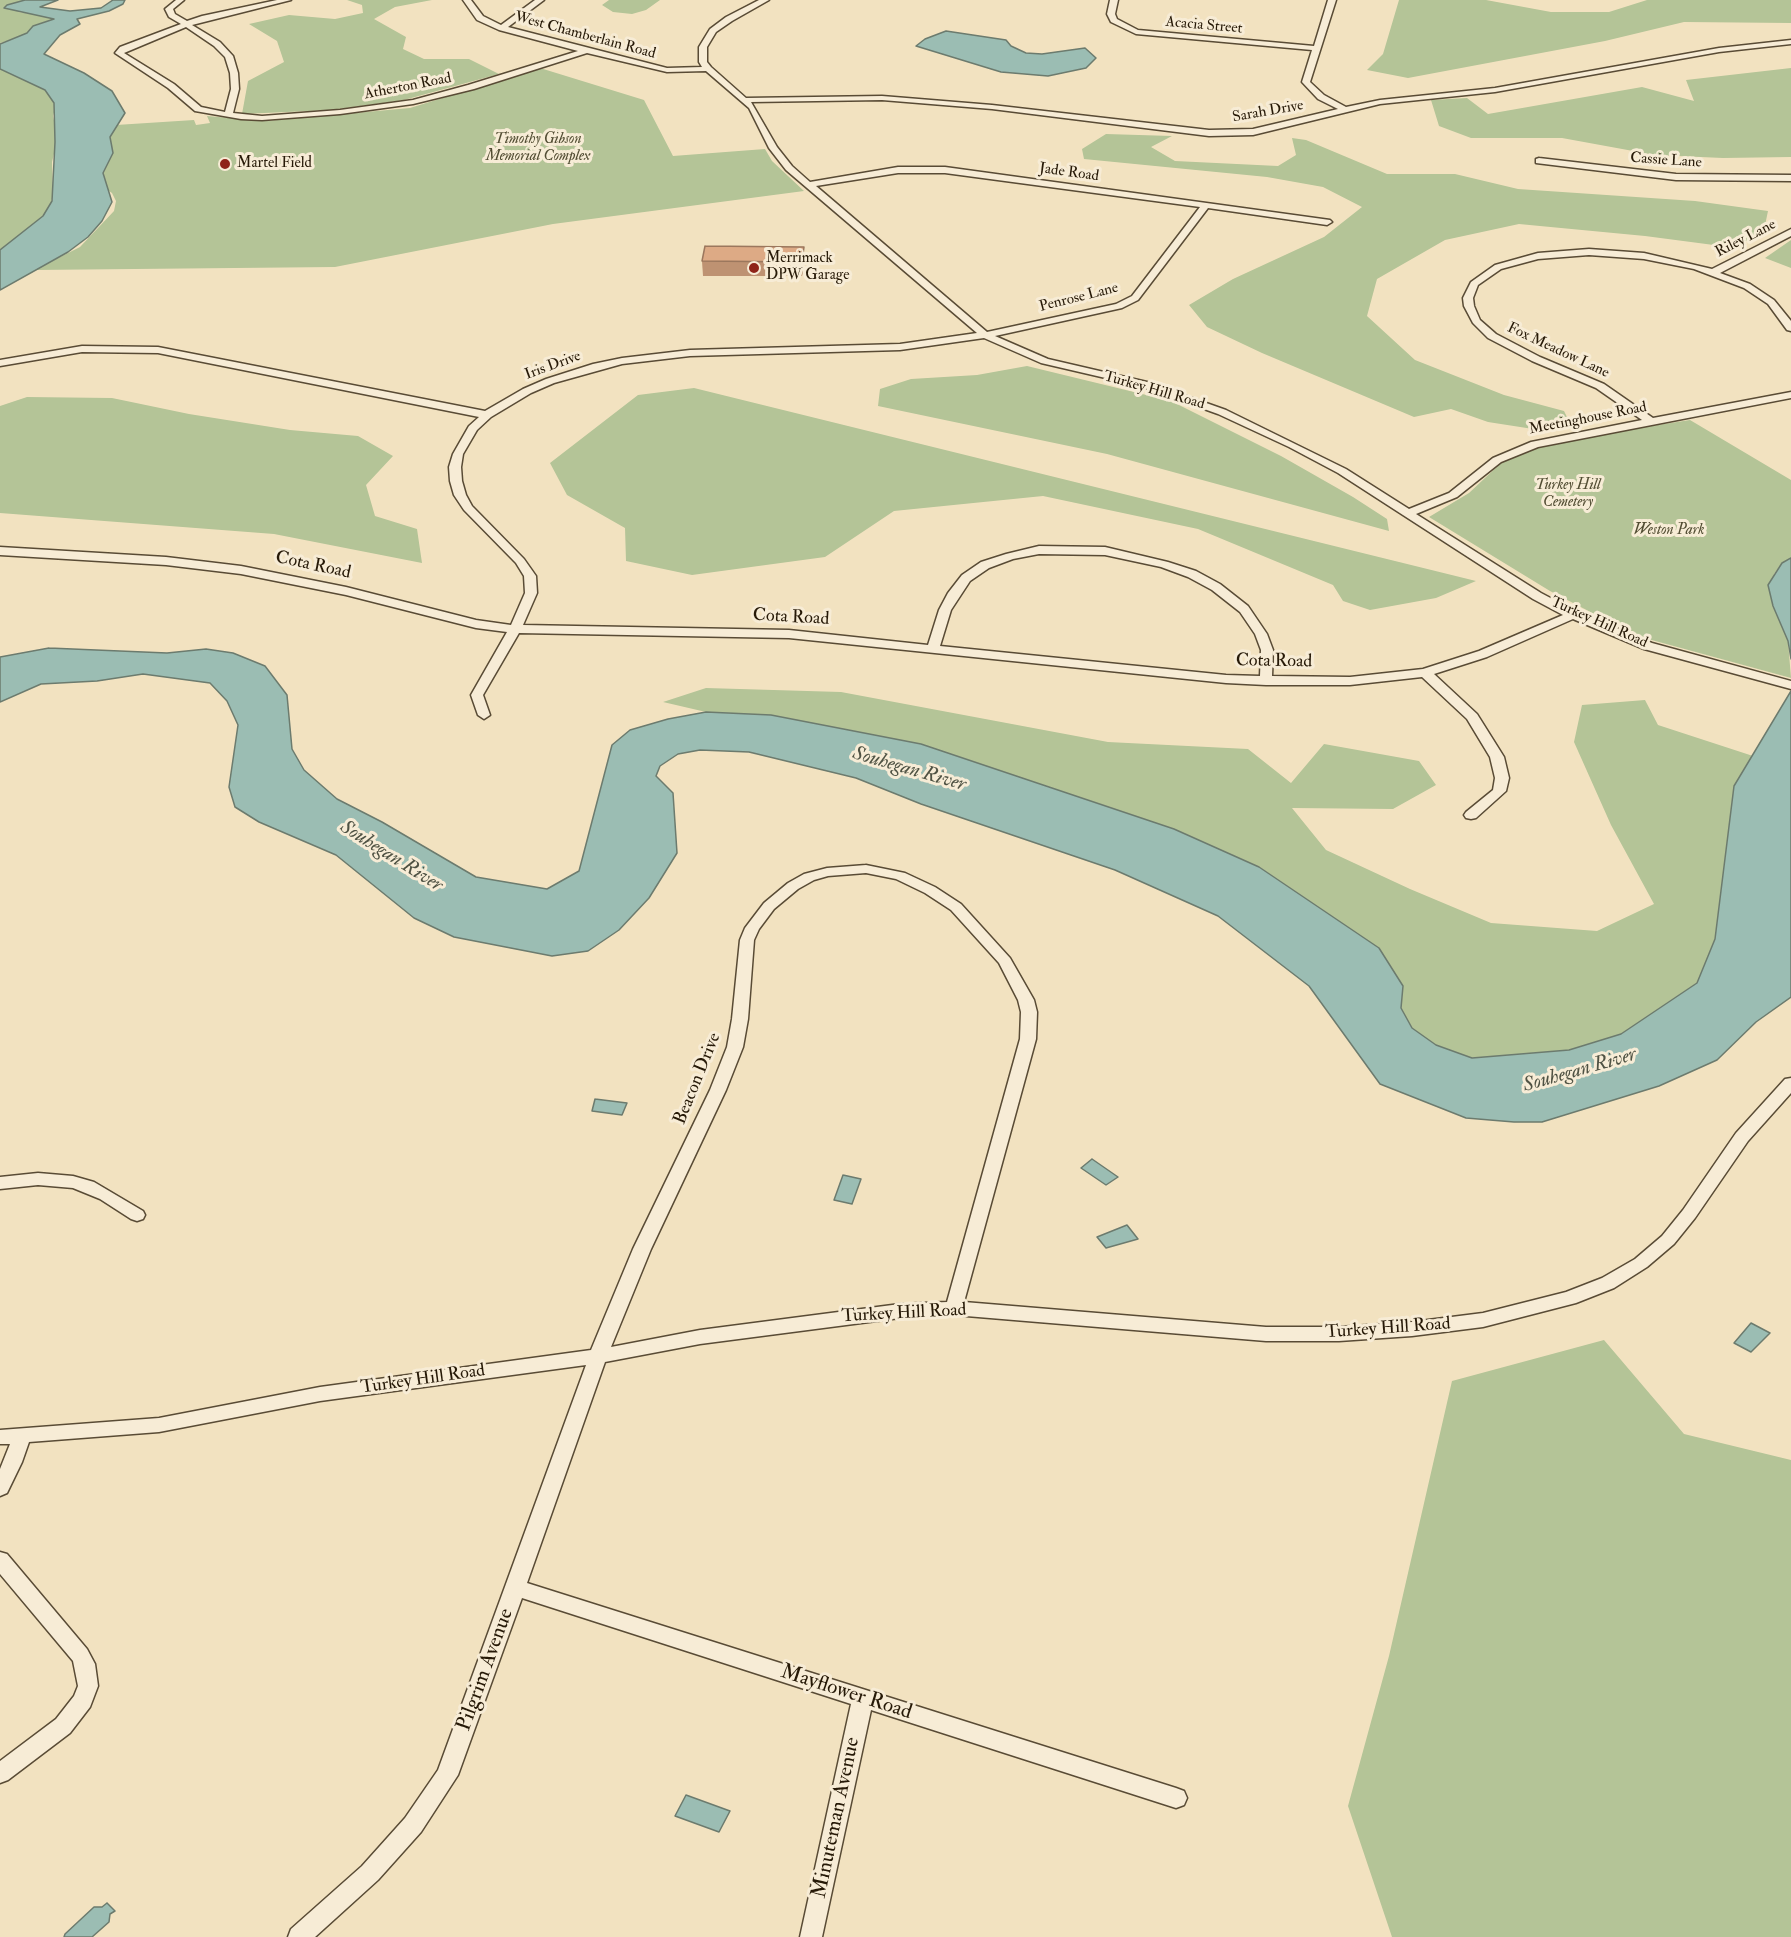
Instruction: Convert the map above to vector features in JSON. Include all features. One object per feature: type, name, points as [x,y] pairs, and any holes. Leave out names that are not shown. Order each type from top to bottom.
[{"type":"street","points":[[180,0],[170,9],[172,15],[217,44],[229,56],[234,73],[235,89],[228,115]]},
{"type":"street","points":[[183,24],[287,0]]},
{"type":"street","name":"West Chamberlain Road","points":[[466,0],[480,18],[502,28],[657,69],[708,69]]},
{"type":"street","points":[[502,28],[540,0]]},
{"type":"street","points":[[708,69],[703,62],[704,47],[713,31],[729,19],[765,0]]},
{"type":"street","name":"Acacia Street","points":[[1114,0],[1111,14],[1114,20],[1136,32],[1315,48]]},
{"type":"street","points":[[1332,0],[1306,82],[1321,97],[1345,110]]},
{"type":"street","name":"Atherton Road","points":[[183,24],[119,53],[171,86],[193,107],[228,115],[262,118],[303,116],[413,102],[471,87],[588,50]]},
{"type":"street","name":"Sarah Drive","points":[[746,100],[882,98],[992,107],[1209,133],[1253,132],[1401,99],[1495,90],[1719,50],[1791,42]]},
{"type":"street","name":"Turkey Hill Road","points":[[708,69],[746,100],[758,114],[773,148],[783,162],[807,185],[985,335],[1045,361],[1143,384],[1222,412],[1303,450],[1408,513],[1537,596],[1573,615],[1648,646],[1791,685]]},
{"type":"street","name":"Cassie Lane","points":[[1539,161],[1654,176],[1788,178]]},
{"type":"street","name":"Jade Road","points":[[807,185],[875,173],[922,169],[1327,222]]},
{"type":"street","points":[[1788,178],[1791,186]]},
{"type":"street","name":"Penrose Lane","points":[[985,335],[1119,306],[1135,298],[1206,205]]},
{"type":"street","name":"Riley Lane","points":[[1714,272],[1791,232]]},
{"type":"street","name":"Fox Meadow Lane","points":[[1652,422],[1600,386],[1536,359],[1492,336],[1476,321],[1469,306],[1470,291],[1480,278],[1498,267],[1524,259],[1563,253],[1607,252],[1644,256],[1714,272],[1760,294],[1779,311],[1791,328]]},
{"type":"street","name":"Iris Drive","points":[[484,715],[477,695],[515,629],[531,593],[530,576],[520,561],[468,508],[460,495],[456,481],[455,467],[458,454],[473,428],[487,415],[527,391],[550,381],[597,366],[622,361],[690,353],[900,347],[985,335]]},
{"type":"street","points":[[0,363],[82,349],[158,350],[487,415]]},
{"type":"street","name":"Meetinghouse Road","points":[[1408,513],[1453,495],[1497,460],[1524,447],[1559,438],[1791,395]]},
{"type":"street","points":[[933,648],[945,610],[954,593],[966,578],[985,565],[1010,556],[1040,550],[1071,549],[1105,552],[1164,564],[1192,574],[1216,587],[1244,609],[1262,633],[1267,650],[1266,681]]},
{"type":"street","name":"Cota Road","points":[[0,551],[175,562],[241,570],[346,591],[476,624],[515,629],[789,634],[1178,675],[1266,681],[1350,681],[1425,674],[1483,654],[1573,615]]},
{"type":"street","points":[[1425,674],[1472,717],[1497,757],[1502,778],[1499,791],[1471,815]]},
{"type":"street","name":"Beacon Drive","points":[[598,1356],[642,1249],[718,1090],[735,1047],[740,1019],[744,953],[752,928],[769,906],[793,886],[827,872],[846,869],[866,869],[900,876],[944,898],[977,928],[1005,962],[1026,1000],[1029,1012],[1028,1039],[954,1308]]},
{"type":"street","name":"Turkey Hill Road","points":[[0,1437],[159,1425],[320,1394],[598,1356],[724,1333],[876,1313],[954,1308],[1266,1334],[1339,1334],[1412,1329],[1483,1320],[1570,1298],[1608,1283],[1641,1263],[1668,1240],[1689,1214],[1742,1137],[1791,1083]]},
{"type":"street","points":[[0,1183],[38,1179],[80,1184],[106,1195],[137,1215]]},
{"type":"street","name":"Pilgrim Avenue","points":[[299,1937],[370,1873],[413,1825],[447,1774],[598,1356]]},
{"type":"street","points":[[0,1488],[13,1462],[22,1435]]},
{"type":"street","points":[[0,1560],[80,1654],[88,1686],[83,1701],[63,1726],[0,1773]]},
{"type":"street","name":"Mayflower Road","points":[[515,1588],[1176,1798]]},
{"type":"street","name":"Minuteman Avenue","points":[[811,1937],[862,1698]]},
{"type":"green space","points":[[0,0],[36,0],[18,12],[48,16],[56,20],[0,43]]},
{"type":"green space","points":[[347,0],[432,0],[395,7],[374,19],[406,37],[403,49],[424,59],[469,59],[499,74],[404,100],[331,110],[242,114],[248,81],[284,62],[277,41],[249,24],[289,15],[335,19],[363,13],[362,5]]},
{"type":"green space","points":[[609,0],[660,0],[646,10],[632,14],[613,12],[602,5]]},
{"type":"green space","points":[[1399,0],[1486,0],[1551,12],[1609,12],[1647,0],[1791,0],[1791,23],[1684,22],[1605,41],[1408,78],[1367,70],[1383,54]]},
{"type":"green space","points":[[0,68],[46,86],[57,102],[53,116],[58,137],[52,162],[53,195],[49,210],[32,227],[0,250]]},
{"type":"green space","name":"Timothy Gibson Memorial Complex","points":[[540,68],[644,100],[673,156],[765,149],[772,161],[804,191],[553,224],[335,267],[34,270],[80,247],[114,211],[116,201],[112,193],[103,187],[100,179],[111,135],[116,125],[194,120],[196,125],[210,123],[207,116],[266,121],[410,108]]},
{"type":"green space","points":[[1791,68],[1791,157],[1723,158],[1655,155],[1562,138],[1471,138],[1439,126],[1431,100],[1467,98],[1488,114],[1642,87],[1694,101],[1686,80]]},
{"type":"green space","points":[[1106,134],[1172,136],[1151,147],[1175,161],[1278,166],[1296,155],[1292,138],[1306,140],[1387,174],[1455,174],[1518,189],[1695,201],[1768,211],[1763,235],[1729,247],[1519,224],[1445,240],[1377,279],[1367,316],[1415,360],[1504,395],[1564,411],[1570,423],[1533,429],[1488,422],[1451,409],[1414,417],[1262,353],[1207,327],[1189,305],[1233,279],[1324,237],[1362,207],[1323,187],[1267,177],[1084,159],[1082,149]]},
{"type":"green space","points":[[1791,240],[1791,268],[1765,258]]},
{"type":"green space","points":[[1027,366],[1171,401],[1281,456],[1353,497],[1387,519],[1389,531],[1107,454],[878,406],[880,389],[911,379],[977,375]]},
{"type":"green space","points":[[694,388],[1476,581],[1436,598],[1370,610],[1343,601],[1333,585],[1198,529],[1043,496],[894,511],[825,557],[692,575],[626,561],[625,528],[567,495],[550,463],[638,395]]},
{"type":"green space","points":[[27,397],[112,398],[189,414],[290,430],[358,436],[393,456],[366,485],[375,516],[417,529],[422,563],[274,534],[0,513],[0,406]]},
{"type":"green space","name":"Weston Park","points":[[1690,420],[1791,480],[1791,558],[1782,563],[1774,574],[1788,641],[1791,678],[1648,639],[1550,591],[1429,517],[1469,493],[1502,462],[1527,449],[1561,440]]},
{"type":"green space","points":[[706,688],[841,692],[1108,742],[1248,749],[1291,783],[1324,744],[1419,761],[1436,785],[1393,809],[1292,808],[1326,850],[1491,923],[1597,931],[1654,904],[1611,825],[1574,742],[1582,705],[1645,700],[1658,725],[1753,756],[1734,786],[1715,939],[1697,983],[1621,1034],[1569,1050],[1472,1058],[1436,1045],[1412,1028],[1401,1008],[1403,986],[1379,948],[1259,867],[1174,829],[921,744],[771,715],[706,712],[663,702]]},
{"type":"green space","points":[[1604,1340],[1684,1434],[1791,1460],[1791,1937],[1392,1937],[1348,1806],[1389,1656],[1452,1381]]},
{"type":"water","points":[[25,0],[58,0],[40,7],[70,11],[101,8],[113,0],[125,0],[123,4],[109,11],[77,19],[80,24],[60,35],[44,54],[84,73],[112,91],[125,113],[110,137],[113,153],[103,173],[112,202],[102,221],[88,237],[68,252],[0,290],[0,250],[43,216],[52,201],[54,103],[45,90],[0,69],[0,44],[27,33],[33,26],[54,19],[4,8]]},
{"type":"water","points":[[946,31],[1006,40],[1011,46],[1026,53],[1042,54],[1085,48],[1096,58],[1086,68],[1048,76],[1001,72],[916,46],[925,39]]},
{"type":"water","points":[[1791,558],[1791,659],[1788,641],[1773,606],[1768,585],[1782,563]]},
{"type":"water","name":"Souhegan River","points":[[49,648],[167,653],[206,649],[233,653],[265,666],[287,695],[292,749],[304,770],[337,799],[382,822],[476,877],[547,889],[579,871],[612,745],[630,730],[668,719],[706,712],[771,715],[921,744],[1174,829],[1259,867],[1379,948],[1403,986],[1401,1008],[1412,1028],[1436,1045],[1472,1058],[1569,1050],[1621,1034],[1697,983],[1715,939],[1734,786],[1791,691],[1791,997],[1756,1022],[1717,1060],[1659,1086],[1542,1122],[1466,1118],[1380,1084],[1309,986],[1218,916],[1115,870],[921,804],[856,778],[749,752],[700,750],[678,754],[660,766],[656,776],[673,793],[677,853],[649,898],[619,930],[588,951],[552,956],[454,937],[414,918],[336,855],[259,822],[235,807],[229,787],[238,725],[227,701],[210,683],[143,674],[97,681],[41,684],[0,702],[0,657]]},
{"type":"water","points":[[595,1099],[627,1103],[622,1115],[592,1111]]},
{"type":"water","points":[[1092,1159],[1118,1177],[1106,1185],[1081,1168]]},
{"type":"water","points":[[843,1175],[861,1179],[852,1204],[834,1200]]},
{"type":"water","points":[[1127,1225],[1138,1239],[1106,1248],[1097,1237]]},
{"type":"water","points":[[1751,1323],[1770,1333],[1751,1352],[1734,1343]]},
{"type":"water","points":[[686,1795],[730,1811],[719,1832],[675,1816]]},
{"type":"water","points":[[107,1903],[115,1911],[110,1914],[109,1922],[92,1937],[64,1937],[94,1907],[102,1907]]},
{"type":"building","points":[[705,246],[804,247],[802,262],[702,261]]},
{"type":"place","name":"Martel Field","points":[[225,164]]},
{"type":"place","name":"Merrimack DPW Garage","points":[[754,268]]},
{"type":"park label","name":"Turkey Hill Cemetery","points":[[1568,494]]}]
